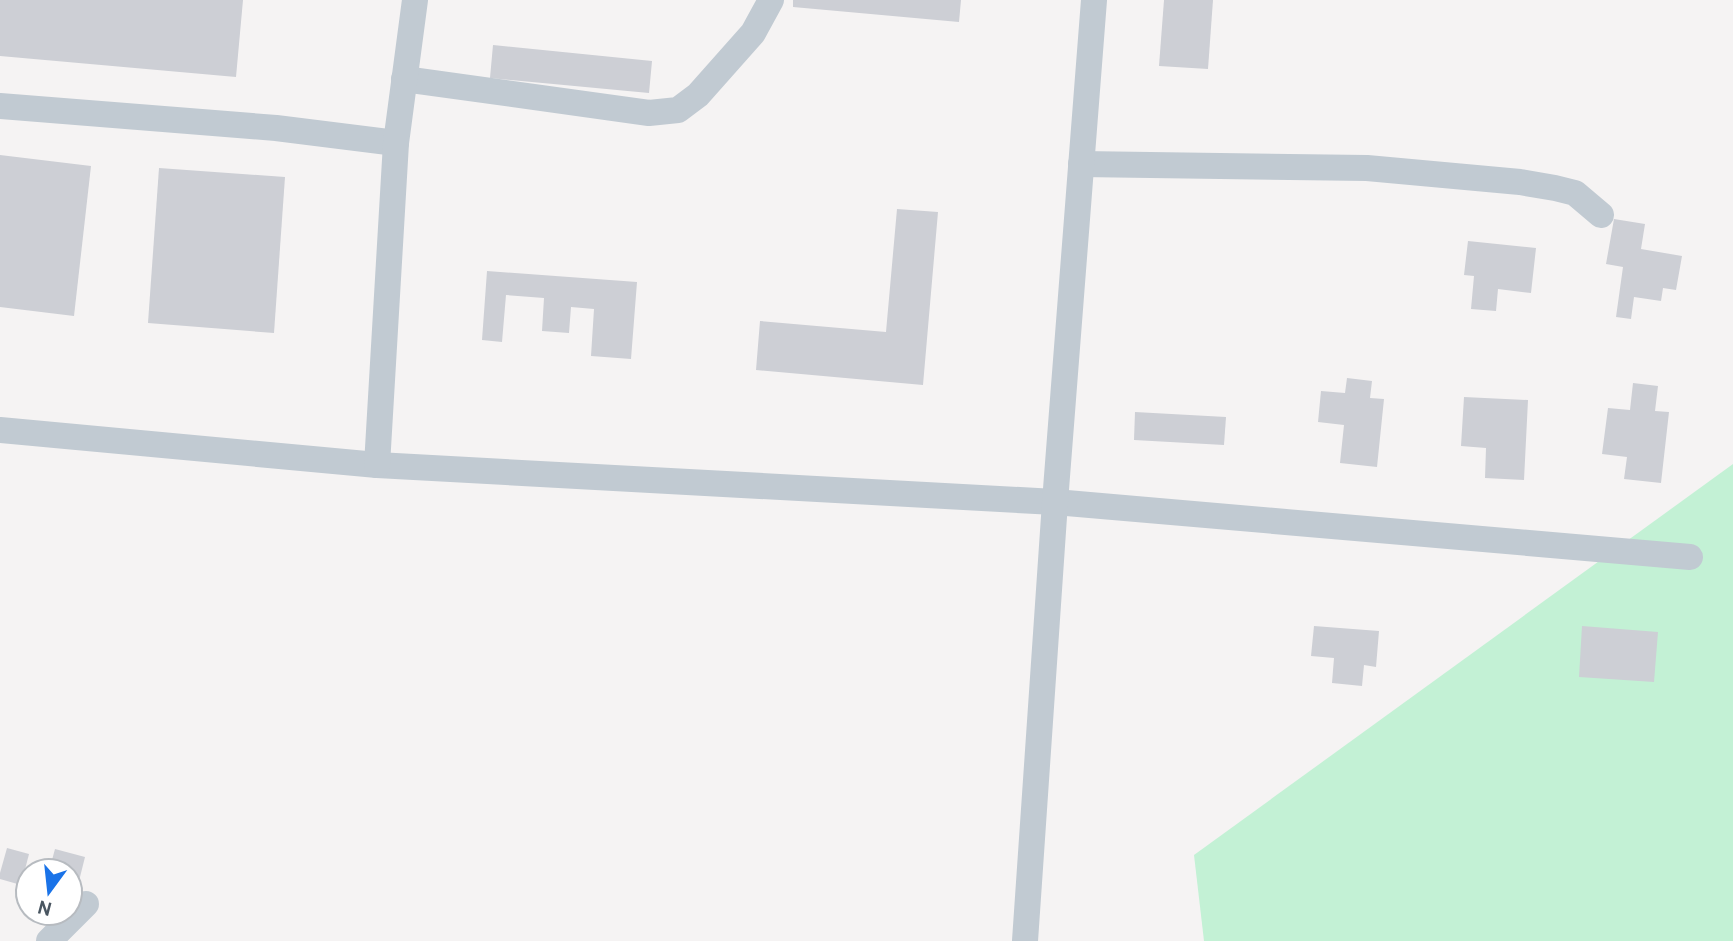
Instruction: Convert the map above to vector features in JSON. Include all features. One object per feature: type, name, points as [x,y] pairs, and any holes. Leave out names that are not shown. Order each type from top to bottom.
[{"type":"street","points":[[377,465],[396,143],[415,0]]},
{"type":"street","points":[[404,79],[649,113],[678,110],[698,95],[753,33],[771,0]]},
{"type":"street","points":[[1025,941],[1055,502],[1094,0]]},
{"type":"street","points":[[0,106],[276,128],[396,143]]},
{"type":"street","points":[[1081,164],[1367,168],[1520,182],[1575,193],[1601,215]]},
{"type":"street","points":[[0,430],[377,465],[1055,502],[1690,557]]},
{"type":"street","points":[[49,941],[86,904]]},
{"type":"green space","points":[[1733,464],[1733,941],[1204,941],[1194,855]]},
{"type":"building","points":[[0,0],[243,0],[236,77],[0,56]]},
{"type":"building","points":[[793,0],[961,0],[959,22],[793,7]]},
{"type":"building","points":[[1164,0],[1213,0],[1208,69],[1159,66]]},
{"type":"building","points":[[493,45],[652,61],[649,93],[490,78]]},
{"type":"building","points":[[0,155],[91,166],[74,316],[0,307]]},
{"type":"building","points":[[159,168],[285,177],[274,333],[148,323]]},
{"type":"building","points":[[897,209],[938,212],[923,385],[756,370],[760,321],[886,332]]},
{"type":"building","points":[[1614,219],[1645,224],[1641,249],[1682,256],[1676,290],[1663,288],[1661,301],[1634,297],[1631,319],[1616,317],[1623,267],[1606,264]]},
{"type":"building","points":[[1468,241],[1536,248],[1531,293],[1498,289],[1496,311],[1471,309],[1474,276],[1464,275]]},
{"type":"building","points":[[487,271],[637,282],[631,359],[591,356],[594,309],[571,307],[569,333],[542,331],[544,298],[506,295],[502,342],[482,340]]},
{"type":"building","points":[[1347,378],[1372,381],[1370,398],[1384,399],[1377,467],[1340,463],[1344,425],[1318,422],[1321,391],[1345,393]]},
{"type":"building","points":[[1633,383],[1658,386],[1655,411],[1669,412],[1661,483],[1624,479],[1627,457],[1602,454],[1608,408],[1630,410]]},
{"type":"building","points":[[1464,397],[1528,400],[1524,480],[1485,478],[1486,448],[1461,446]]},
{"type":"building","points":[[1135,412],[1226,417],[1224,445],[1134,440]]},
{"type":"building","points":[[1314,626],[1379,631],[1376,667],[1364,665],[1362,686],[1332,683],[1334,658],[1311,656]]},
{"type":"building","points":[[1582,626],[1658,632],[1654,682],[1579,677]]},
{"type":"building","points":[[7,848],[29,854],[28,857],[14,857],[14,883],[0,879]]},
{"type":"building","points":[[55,849],[85,857],[84,861],[84,857],[53,857]]}]
